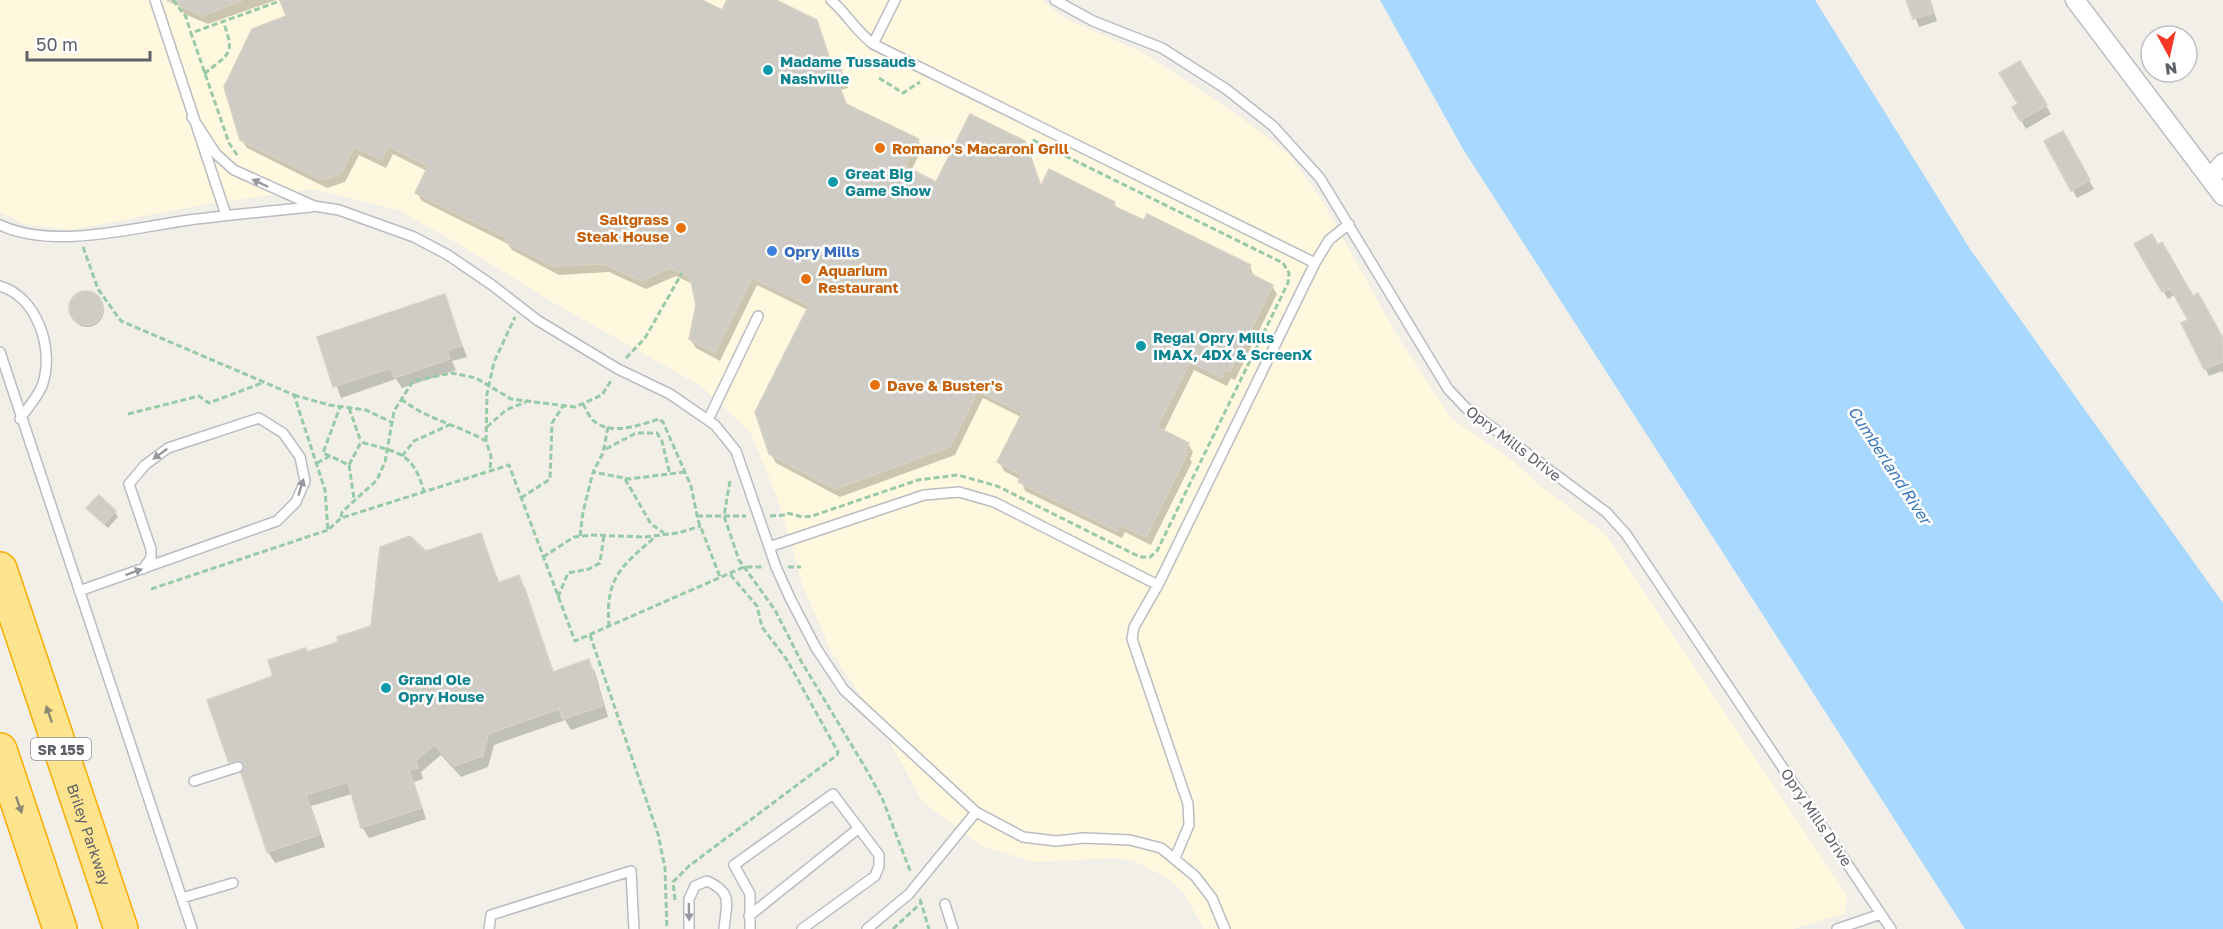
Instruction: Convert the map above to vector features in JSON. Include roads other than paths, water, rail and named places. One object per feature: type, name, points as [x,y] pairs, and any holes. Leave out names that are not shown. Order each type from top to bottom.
[{"type":"highway","name":"Briley Parkway","points":[[0,569],[121,929]]},
{"type":"highway","points":[[0,750],[60,929]]},
{"type":"street","points":[[2075,0],[2223,196]]},
{"type":"street","points":[[2210,179],[2223,163]]},
{"type":"lane","points":[[155,0],[226,215]]},
{"type":"lane","points":[[831,0],[841,8],[856,31],[873,44],[1315,263]]},
{"type":"lane","points":[[873,44],[895,0]]},
{"type":"lane","name":"Opry Mills Drive","points":[[1055,0],[1093,21],[1162,48],[1252,109],[1273,126],[1320,178],[1448,389],[1466,408],[1606,512],[1626,534],[1891,929]]},
{"type":"lane","points":[[192,117],[216,154],[234,170],[314,206]]},
{"type":"lane","points":[[0,225],[24,234],[43,237],[81,236],[226,215],[314,206],[339,210],[414,237],[456,261],[521,308],[618,369],[670,393],[708,420],[736,451],[776,567],[816,648],[844,690],[976,812],[1023,837],[1056,841],[1084,838],[1130,840],[1161,848],[1195,876],[1212,898],[1225,929]]},
{"type":"lane","points":[[1175,858],[1189,825],[1188,804],[1132,639],[1134,627],[1158,585],[1315,263],[1329,240],[1348,224]]},
{"type":"lane","points":[[0,286],[11,289],[29,306],[40,327],[47,360],[43,385],[20,419]]},
{"type":"lane","points":[[708,420],[758,316]]},
{"type":"lane","points":[[0,352],[20,419],[192,929]]},
{"type":"lane","points":[[79,591],[143,569],[277,521],[296,502],[305,481],[300,457],[283,433],[260,418],[168,448],[145,465],[129,484],[151,549],[151,558],[143,569]]},
{"type":"lane","points":[[769,547],[924,495],[959,492],[993,502],[1158,585]]},
{"type":"lane","points":[[194,781],[238,767]]},
{"type":"lane","points":[[750,929],[750,894],[734,865],[833,794],[879,855],[879,866],[875,876],[802,929]]},
{"type":"lane","points":[[867,929],[886,916],[915,885],[976,812]]},
{"type":"lane","points":[[749,916],[859,828]]},
{"type":"lane","points":[[489,929],[490,915],[631,871],[634,929]]},
{"type":"lane","points":[[689,929],[689,899],[694,886],[707,880],[722,887],[727,898],[724,929]]},
{"type":"lane","points":[[182,898],[233,883]]},
{"type":"lane","points":[[945,904],[953,929]]},
{"type":"lane","points":[[1837,929],[1881,914]]},
{"type":"water","name":"Cumberland River","points":[[1380,0],[1815,0],[1970,249],[2223,603],[2223,929],[1965,929],[1463,149]]},
{"type":"place","name":"Madame Tussauds Nashville","points":[[768,70]]},
{"type":"place","name":"Romano's Macaroni Grill","points":[[880,148]]},
{"type":"place","name":"Great Big Game Show","points":[[833,182]]},
{"type":"place","name":"Saltgrass Steak House","points":[[681,228]]},
{"type":"place","name":"Opry Mills","points":[[772,251]]},
{"type":"place","name":"Aquarium Restaurant","points":[[806,279]]},
{"type":"place","name":"Regal Opry Mills IMAX, 4DX & ScreenX","points":[[1141,346]]},
{"type":"place","name":"Dave & Buster's","points":[[875,385]]},
{"type":"place","name":"Grand Ole Opry House","points":[[386,688]]}]
